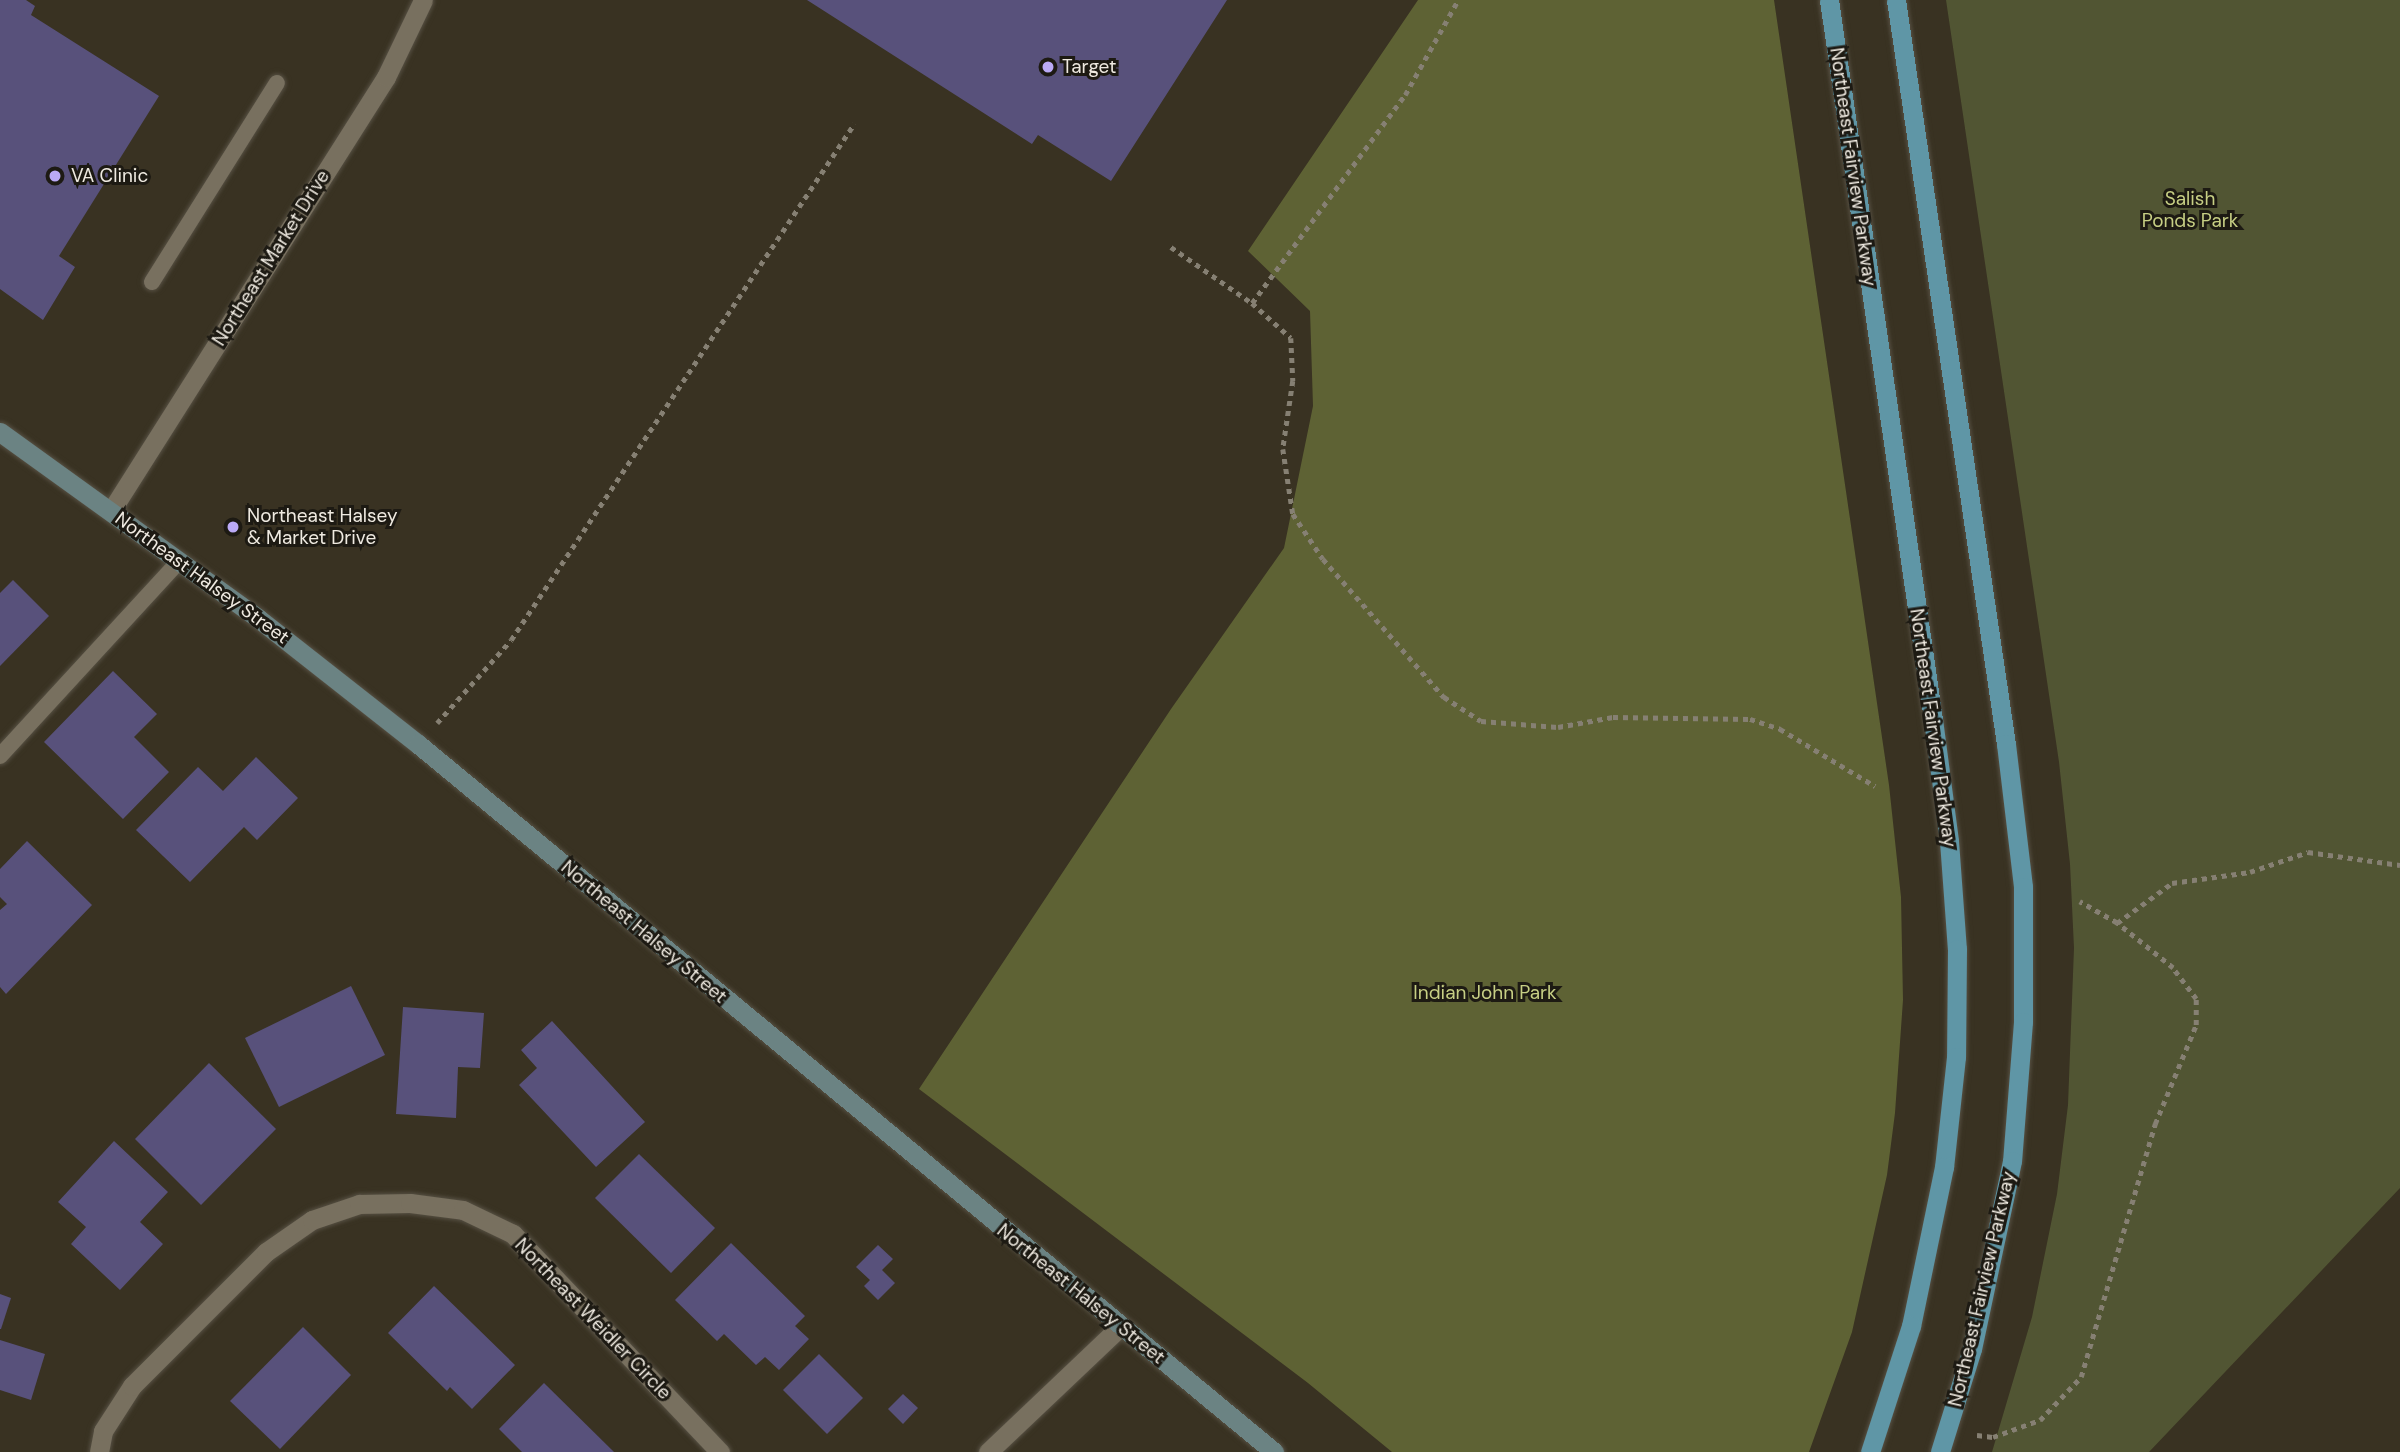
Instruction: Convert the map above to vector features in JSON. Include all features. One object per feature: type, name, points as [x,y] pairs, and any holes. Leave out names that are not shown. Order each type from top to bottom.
[{"type":"main road","name":"Northeast Fairview Parkway","points":[[1829,0],[1945,814],[1958,1008],[1944,1167],[1927,1255],[1911,1326],[1870,1452]]},
{"type":"main road","name":"Northeast Fairview Parkway","points":[[1896,0],[2006,744],[2023,887],[2023,1022],[2012,1161],[1988,1282],[1948,1432],[1940,1452]]},
{"type":"main road","name":"Northeast Halsey Street","points":[[0,432],[259,619],[418,744],[1274,1452]]},
{"type":"street","name":"Northeast Market Drive","points":[[111,511],[386,77],[423,0]]},
{"type":"street","name":"Northeast Weidler Circle","points":[[99,1452],[103,1431],[132,1386],[266,1252],[312,1220],[359,1204],[410,1203],[463,1210],[513,1234],[720,1452]]},
{"type":"street","points":[[988,1452],[1121,1326]]},
{"type":"lane","points":[[152,282],[277,83]]},
{"type":"lane","points":[[0,756],[179,561]]},
{"type":"path","points":[[1252,303],[1405,95],[1458,0]]},
{"type":"path","points":[[418,744],[510,639],[854,124]]},
{"type":"path","points":[[1171,247],[1252,303],[1291,338],[1293,381],[1283,449],[1293,514],[1323,559],[1444,697],[1481,720],[1558,727],[1613,717],[1751,719],[1780,729],[1875,786]]},
{"type":"path","points":[[2117,923],[2172,883],[2250,872],[2308,852],[2400,865]]},
{"type":"path","points":[[1948,1432],[1993,1437],[2040,1420],[2081,1377],[2155,1124],[2196,1024],[2196,999],[2173,968],[2117,923],[2080,902]]},
{"type":"green space","name":"Indian John Park","points":[[1418,0],[1774,0],[1889,785],[1901,897],[1903,1000],[1895,1113],[1887,1175],[1852,1332],[1809,1452],[1392,1452],[1308,1383],[919,1089],[1171,709],[1284,548],[1313,406],[1310,311],[1248,251]]},
{"type":"green space","name":"Salish Ponds Park","points":[[1946,0],[2400,0],[2400,1188],[2149,1452],[1992,1452],[2032,1317],[2057,1194],[2068,1105],[2074,948],[2070,864],[2059,762]]},
{"type":"building","name":"VA Clinic","points":[[0,0],[26,0],[35,6],[31,15],[159,96],[59,256],[75,267],[43,320],[0,289]]},
{"type":"building","name":"Target","points":[[807,0],[1227,0],[1111,181],[1038,135],[1032,144]]},
{"type":"building","points":[[13,580],[49,616],[0,666],[0,593]]},
{"type":"building","points":[[113,671],[157,714],[134,737],[169,772],[123,819],[44,742]]},
{"type":"building","points":[[256,757],[298,798],[257,840],[244,827],[190,882],[136,830],[198,767],[223,791]]},
{"type":"building","points":[[27,841],[92,905],[6,994],[0,987],[0,910],[7,904],[0,897],[0,869]]},
{"type":"building","points":[[351,986],[385,1055],[279,1107],[245,1038]]},
{"type":"building","points":[[403,1007],[484,1013],[480,1068],[458,1067],[456,1118],[396,1114]]},
{"type":"building","points":[[552,1021],[645,1122],[596,1167],[519,1085],[537,1068],[521,1050]]},
{"type":"building","points":[[209,1063],[276,1129],[201,1205],[135,1139]]},
{"type":"building","points":[[114,1141],[168,1192],[140,1222],[163,1244],[120,1290],[71,1244],[86,1227],[58,1202]]},
{"type":"building","points":[[639,1154],[715,1228],[671,1273],[595,1198]]},
{"type":"building","points":[[731,1243],[805,1316],[795,1326],[809,1339],[779,1370],[765,1357],[756,1365],[724,1334],[717,1341],[675,1300]]},
{"type":"building","points":[[878,1245],[893,1259],[882,1270],[895,1283],[878,1300],[864,1286],[870,1280],[856,1267]]},
{"type":"building","points":[[434,1286],[515,1365],[472,1409],[450,1387],[447,1391],[388,1333]]},
{"type":"building","points":[[0,1294],[11,1298],[1,1329],[0,1329]]},
{"type":"building","points":[[303,1327],[351,1375],[280,1449],[230,1401]]},
{"type":"building","points":[[0,1340],[45,1354],[31,1400],[0,1390]]},
{"type":"building","points":[[819,1354],[863,1398],[827,1434],[783,1390]]},
{"type":"building","points":[[544,1383],[614,1452],[522,1452],[499,1429]]},
{"type":"building","points":[[903,1394],[918,1408],[903,1424],[888,1409]]},
{"type":"place","name":"Target","points":[[1048,67]]},
{"type":"place","name":"VA Clinic","points":[[55,176]]},
{"type":"place","name":"Northeast Halsey & Market Drive","points":[[233,527]]}]
